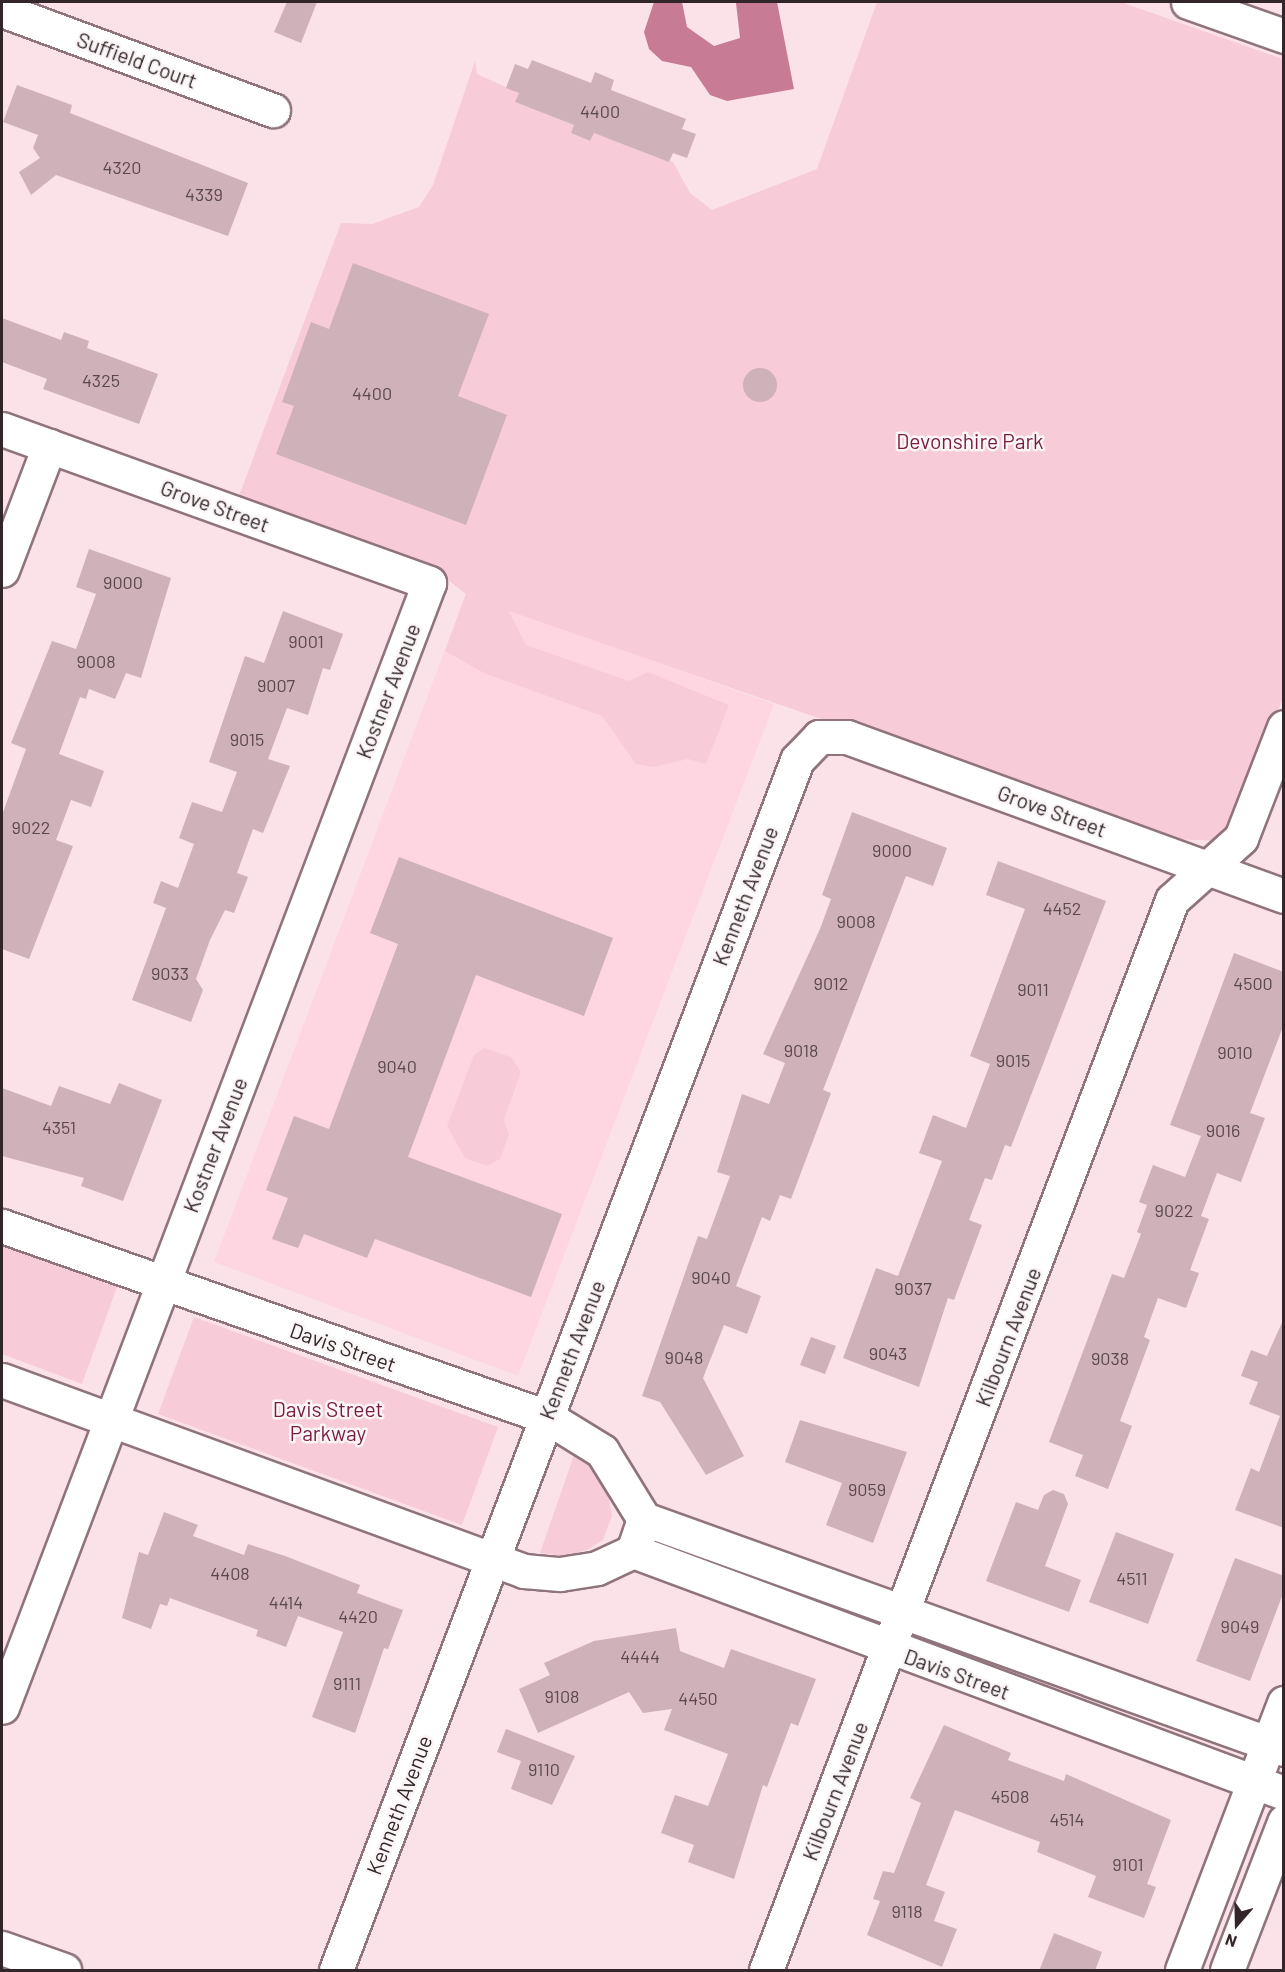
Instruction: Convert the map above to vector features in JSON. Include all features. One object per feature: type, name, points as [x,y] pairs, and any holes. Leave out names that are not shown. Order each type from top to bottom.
[{"type":"street","points":[[1188,2],[1284,36]]},
{"type":"street","name":"Suffield Court","points":[[2,10],[273,110]]},
{"type":"street","name":"Grove Street","points":[[2,429],[429,583]]},
{"type":"street","points":[[2,570],[49,446]]},
{"type":"street","name":"Kostner Avenue","points":[[2,1707],[429,583]]},
{"type":"street","name":"Kilbourn Avenue","points":[[766,1971],[890,1649],[1172,900],[1241,838],[1284,727]]},
{"type":"street","name":"Grove Street","points":[[819,737],[847,737],[1284,896]]},
{"type":"street","name":"Kenneth Avenue","points":[[336,1971],[797,760],[819,737]]},
{"type":"street","name":"Davis Street","points":[[2,1226],[162,1285],[547,1417],[602,1451],[644,1519],[903,1614],[1276,1746]]},
{"type":"street","points":[[2,1380],[524,1571],[561,1574],[597,1569],[633,1551],[644,1519]]},
{"type":"street","name":"Davis Street","points":[[633,1551],[890,1649],[1284,1793]]},
{"type":"street","points":[[1182,1971],[1253,1783],[1276,1746],[1284,1703]]},
{"type":"street","points":[[1227,1971],[1284,1822]]},
{"type":"street","points":[[2,1948],[64,1971]]},
{"type":"shaded area","points":[[654,2],[682,2],[687,27],[714,46],[740,38],[736,3],[777,2],[794,89],[727,101],[710,95],[691,67],[662,61],[649,49],[644,32]]},
{"type":"shaded area","points":[[466,594],[774,704],[518,1376],[214,1262]]},
{"type":"green space","name":"Devonshire Park","points":[[877,2],[1121,2],[1283,59],[1283,697],[1229,841],[1168,839],[509,611],[526,645],[629,681],[648,672],[729,705],[706,764],[688,759],[654,767],[636,764],[602,716],[484,673],[445,651],[466,594],[423,561],[239,496],[341,223],[372,224],[419,207],[433,185],[475,61],[477,74],[519,93],[515,102],[574,125],[571,133],[590,141],[594,133],[673,162],[690,193],[712,210],[817,169]]},
{"type":"green space","points":[[484,1048],[511,1057],[521,1072],[504,1120],[509,1135],[500,1159],[487,1166],[465,1158],[447,1126],[474,1055]]},
{"type":"green space","points":[[2,1245],[117,1287],[82,1384],[2,1354]]},
{"type":"green space","name":"Davis Street Parkway","points":[[194,1317],[498,1427],[462,1525],[158,1414]]},
{"type":"green space","points":[[574,1455],[594,1465],[605,1480],[612,1516],[603,1540],[587,1550],[564,1556],[540,1553]]},
{"type":"building","points":[[287,2],[317,2],[301,43],[274,32]]},
{"type":"building","points":[[532,60],[591,83],[595,72],[614,80],[611,90],[686,119],[682,129],[696,134],[687,158],[673,153],[669,162],[594,133],[590,141],[571,133],[574,125],[515,102],[519,93],[506,88],[515,64],[528,69]]},
{"type":"building","points":[[17,85],[72,105],[70,113],[248,183],[228,236],[56,175],[31,195],[19,172],[40,158],[33,148],[38,135],[3,122]]},
{"type":"building","points":[[353,263],[489,314],[458,396],[507,415],[466,525],[276,454],[294,406],[282,402],[311,322],[329,329]]},
{"type":"building","points":[[2,318],[61,340],[64,332],[89,341],[87,348],[158,374],[139,424],[43,389],[47,379],[2,362]]},
{"type":"building","points":[[760,368],[772,373],[777,385],[772,397],[760,402],[748,397],[743,385],[748,373]]},
{"type":"building","points":[[89,549],[171,578],[141,678],[126,673],[115,699],[89,689],[86,699],[80,697],[59,754],[104,771],[91,807],[71,800],[56,840],[73,846],[29,959],[2,949],[2,815],[26,749],[11,743],[52,641],[76,649],[96,594],[76,587]]},
{"type":"building","points":[[283,611],[343,634],[330,670],[323,668],[308,715],[287,708],[268,759],[290,766],[263,833],[253,829],[237,873],[248,877],[234,913],[225,910],[210,940],[196,979],[203,990],[191,1022],[132,1000],[166,908],[153,903],[161,881],[178,888],[194,844],[179,838],[192,802],[222,812],[237,772],[209,762],[245,656],[264,663]]},
{"type":"building","points":[[852,812],[947,848],[933,886],[906,876],[823,1090],[831,1093],[791,1199],[780,1195],[770,1221],[762,1217],[736,1286],[761,1296],[747,1334],[724,1325],[703,1378],[744,1456],[706,1475],[660,1402],[642,1396],[698,1236],[707,1239],[730,1176],[717,1172],[742,1094],[769,1104],[785,1063],[763,1054],[820,929],[831,899],[822,895]]},
{"type":"building","points":[[399,857],[613,938],[584,1016],[476,975],[408,1157],[562,1214],[531,1297],[375,1239],[367,1258],[304,1234],[298,1248],[272,1239],[288,1198],[266,1190],[294,1116],[329,1129],[398,944],[370,933]]},
{"type":"building","points":[[998,861],[1106,901],[1011,1147],[1005,1145],[992,1180],[985,1178],[969,1220],[982,1225],[954,1300],[948,1298],[919,1387],[843,1358],[876,1268],[898,1276],[942,1161],[919,1153],[933,1115],[966,1128],[990,1064],[970,1056],[1025,909],[986,895]]},
{"type":"building","points":[[1234,953],[1284,972],[1284,1024],[1250,1113],[1265,1118],[1241,1182],[1217,1173],[1201,1216],[1209,1219],[1190,1270],[1199,1273],[1186,1308],[1158,1298],[1144,1337],[1150,1340],[1120,1421],[1132,1426],[1108,1489],[1075,1476],[1083,1455],[1049,1442],[1112,1274],[1124,1278],[1141,1234],[1137,1232],[1147,1205],[1139,1202],[1153,1165],[1185,1177],[1201,1136],[1170,1125]]},
{"type":"building","points":[[119,1083],[162,1100],[123,1201],[81,1186],[84,1178],[2,1156],[2,1088],[51,1106],[59,1086],[110,1104]]},
{"type":"building","points":[[1284,1318],[1284,1528],[1235,1510],[1251,1468],[1259,1472],[1280,1416],[1249,1404],[1258,1382],[1241,1376],[1251,1350],[1267,1356]]},
{"type":"building","points":[[811,1337],[836,1346],[825,1374],[800,1365]]},
{"type":"building","points":[[800,1420],[907,1452],[873,1543],[826,1525],[842,1483],[785,1462]]},
{"type":"building","points":[[1053,1490],[1064,1494],[1068,1504],[1045,1566],[1081,1580],[1069,1612],[986,1581],[1016,1502],[1038,1510],[1044,1495]]},
{"type":"building","points":[[164,1512],[198,1525],[193,1536],[244,1555],[248,1544],[285,1556],[360,1585],[357,1593],[403,1610],[388,1649],[384,1648],[355,1733],[312,1717],[343,1632],[298,1616],[286,1647],[256,1636],[258,1630],[170,1598],[167,1606],[160,1604],[151,1629],[122,1618],[139,1552],[148,1555]]},
{"type":"building","points":[[1116,1532],[1174,1554],[1148,1624],[1089,1602]]},
{"type":"building","points":[[1235,1558],[1284,1576],[1284,1591],[1250,1681],[1196,1661]]},
{"type":"building","points":[[676,1628],[680,1651],[724,1668],[731,1649],[816,1679],[798,1726],[791,1723],[767,1787],[763,1785],[734,1879],[688,1862],[694,1845],[661,1833],[675,1795],[708,1806],[728,1754],[664,1730],[672,1709],[643,1713],[629,1692],[538,1733],[519,1689],[550,1675],[544,1663],[594,1641]]},
{"type":"building","points":[[944,1725],[1011,1753],[1008,1760],[1064,1781],[1066,1774],[1171,1820],[1147,1884],[1156,1887],[1144,1918],[1088,1897],[1096,1876],[1037,1852],[1040,1842],[955,1810],[926,1885],[945,1892],[934,1921],[957,1929],[942,1967],[867,1935],[880,1901],[873,1899],[883,1871],[894,1873],[921,1803],[910,1798]]},
{"type":"building","points":[[506,1729],[575,1756],[552,1805],[511,1789],[521,1761],[497,1752]]},
{"type":"building","points":[[1054,1933],[1102,1952],[1095,1971],[1039,1971]]}]
